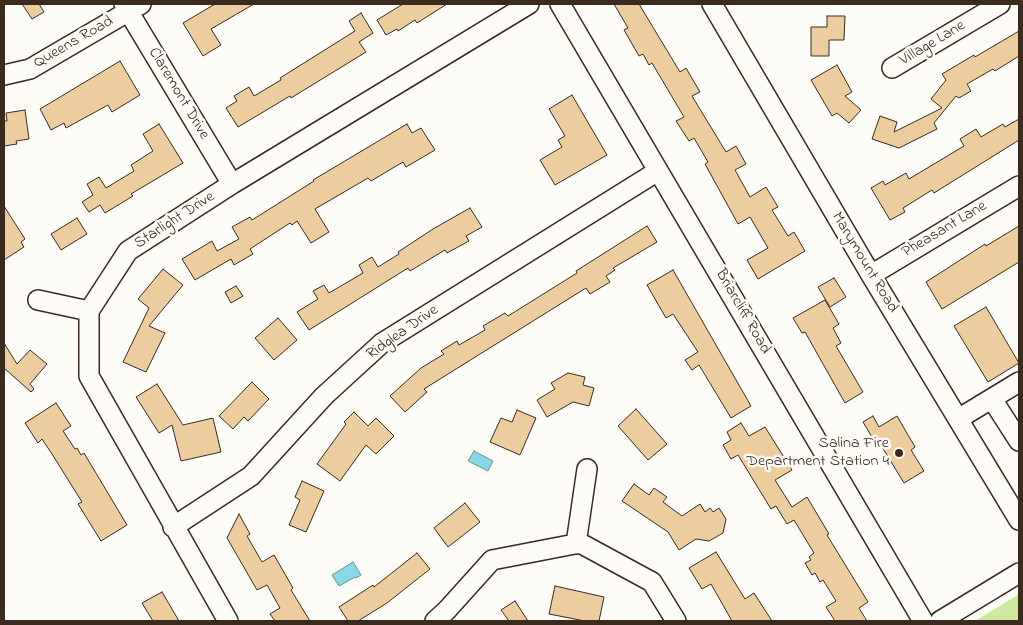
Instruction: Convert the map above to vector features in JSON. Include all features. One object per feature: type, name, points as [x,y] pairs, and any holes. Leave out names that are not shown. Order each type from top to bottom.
[{"type":"street","name":"Starlight Drive","points":[[89,311],[128,251],[232,184],[529,4]]},
{"type":"street","name":"Briarcliff Road","points":[[560,4],[923,621]]},
{"type":"street","name":"Marymount Road","points":[[712,4],[1019,520]]},
{"type":"street","name":"Village Lane","points":[[892,68],[1000,4]]},
{"type":"street","name":"Claremont Drive","points":[[131,6],[232,184]]},
{"type":"street","name":"Queens Road","points":[[4,75],[30,70],[131,6]]},
{"type":"street","name":"Ridglea Drive","points":[[173,527],[251,476],[324,396],[382,343],[658,171]]},
{"type":"street","name":"Pheasant Lane","points":[[871,274],[1019,186]]},
{"type":"street","points":[[38,300],[89,311],[89,376],[228,621]]},
{"type":"street","points":[[958,419],[1019,382]]},
{"type":"street","points":[[992,399],[1019,442]]},
{"type":"street","points":[[576,544],[587,469]]},
{"type":"street","points":[[435,621],[492,560],[580,543],[652,582],[676,621]]},
{"type":"street","points":[[940,621],[1019,573]]},
{"type":"green space","points":[[1019,594],[1019,621],[975,621]]},
{"type":"water","points":[[474,451],[493,461],[488,471],[468,461]]},
{"type":"water","points":[[353,562],[361,575],[339,586],[332,575]]},
{"type":"building","points":[[22,4],[39,4],[44,12],[32,19]]},
{"type":"building","points":[[215,4],[254,4],[211,29],[221,45],[203,56],[183,23]]},
{"type":"building","points":[[403,4],[447,4],[417,23],[415,20],[398,31],[397,29],[386,35],[377,20]]},
{"type":"building","points":[[614,4],[639,4],[680,72],[686,68],[700,92],[692,96],[726,152],[736,146],[746,164],[735,170],[750,197],[766,187],[778,207],[772,210],[788,236],[794,232],[805,251],[758,279],[747,260],[768,248],[750,217],[738,224],[705,164],[708,162],[694,138],[689,141],[676,121],[684,117],[652,63],[649,65],[643,54],[639,56],[624,30],[628,28]]},
{"type":"building","points":[[361,13],[373,33],[359,42],[366,52],[291,98],[290,96],[238,127],[226,108],[237,101],[234,96],[249,87],[254,96],[281,80],[280,78],[355,31],[349,21]]},
{"type":"building","points":[[827,16],[845,16],[844,40],[829,40],[829,56],[811,56],[811,27],[827,27]]},
{"type":"building","points":[[1019,31],[1019,56],[995,71],[993,69],[967,84],[971,91],[959,98],[956,96],[934,123],[937,129],[899,148],[872,139],[880,116],[897,122],[894,132],[942,108],[931,99],[946,80],[942,74]]},
{"type":"building","points":[[120,61],[140,95],[112,112],[108,105],[66,128],[64,123],[51,130],[40,109]]},
{"type":"building","points":[[837,65],[852,92],[845,96],[861,110],[849,123],[837,113],[832,116],[811,80]]},
{"type":"building","points":[[572,95],[607,155],[555,185],[540,160],[562,147],[558,140],[565,136],[549,109]]},
{"type":"building","points":[[25,110],[29,139],[16,141],[17,144],[4,146],[4,121],[7,121],[6,113]]},
{"type":"building","points":[[1019,119],[1019,140],[934,193],[932,190],[903,208],[905,212],[890,220],[871,188],[883,181],[885,185],[906,173],[909,179],[964,146],[960,139],[976,129],[981,137],[1003,124],[1005,127]]},
{"type":"building","points":[[159,124],[183,163],[131,194],[133,196],[105,213],[100,205],[89,212],[82,202],[93,195],[87,184],[99,177],[106,188],[134,171],[131,165],[153,151],[143,134]]},
{"type":"building","points":[[407,124],[412,133],[421,128],[435,150],[406,167],[403,162],[371,181],[368,178],[315,209],[329,232],[311,243],[297,221],[292,225],[290,223],[250,249],[253,254],[234,265],[231,259],[195,280],[182,259],[212,241],[217,251],[239,239],[232,227],[250,217],[252,220],[313,180]]},
{"type":"building","points":[[4,206],[25,239],[21,242],[24,247],[4,260]]},
{"type":"building","points":[[470,208],[482,227],[466,236],[469,241],[447,253],[445,250],[410,271],[408,268],[309,330],[297,312],[318,299],[313,291],[324,285],[329,293],[363,273],[359,265],[372,257],[378,267],[433,229]]},
{"type":"building","points":[[77,218],[87,234],[61,250],[51,234]]},
{"type":"building","points":[[647,226],[657,242],[613,268],[615,270],[606,276],[610,282],[590,294],[586,288],[424,389],[427,392],[405,412],[390,396],[421,368],[444,354],[441,351],[457,341],[459,345],[485,330],[483,326],[505,313],[508,316]]},
{"type":"building","points":[[1019,226],[1019,262],[942,309],[926,282],[985,244],[986,246]]},
{"type":"building","points":[[163,269],[183,285],[149,326],[165,333],[146,372],[123,362],[149,308],[138,299]]},
{"type":"building","points":[[673,270],[751,406],[731,418],[699,365],[692,370],[685,360],[698,352],[673,314],[666,318],[647,285]]},
{"type":"building","points":[[834,278],[846,297],[830,307],[818,287]]},
{"type":"building","points":[[236,286],[243,296],[231,303],[225,292]]},
{"type":"building","points":[[825,300],[839,324],[833,328],[841,343],[836,346],[863,392],[845,403],[805,332],[802,333],[793,318]]},
{"type":"building","points":[[986,307],[1019,363],[988,382],[954,326]]},
{"type":"building","points":[[278,318],[297,340],[274,360],[255,338]]},
{"type":"building","points":[[4,343],[17,364],[30,350],[47,364],[30,384],[34,389],[31,392],[4,368]]},
{"type":"building","points":[[568,373],[585,377],[583,385],[594,388],[589,406],[573,402],[547,417],[537,400],[555,389],[551,383]]},
{"type":"building","points":[[252,382],[269,399],[248,421],[244,417],[233,429],[219,416]]},
{"type":"building","points":[[157,384],[183,425],[213,418],[221,452],[181,461],[172,425],[159,433],[136,397]]},
{"type":"building","points":[[56,403],[71,426],[63,431],[75,449],[77,448],[81,455],[84,453],[127,525],[101,541],[78,504],[82,502],[52,454],[42,439],[38,443],[25,423]]},
{"type":"building","points":[[636,409],[667,444],[648,460],[618,426]]},
{"type":"building","points":[[517,410],[536,418],[520,455],[490,442],[501,418],[512,422]]},
{"type":"building","points":[[354,412],[368,426],[376,418],[394,436],[376,454],[366,445],[340,481],[317,464],[346,424],[344,422]]},
{"type":"building","points":[[873,416],[879,427],[897,416],[915,447],[911,450],[924,471],[904,483],[879,442],[876,444],[863,422]]},
{"type":"building","points":[[741,423],[749,436],[765,427],[792,470],[775,480],[792,507],[807,497],[829,534],[827,535],[868,602],[859,608],[867,621],[835,621],[826,607],[836,601],[823,580],[820,582],[815,573],[812,575],[805,563],[811,560],[809,557],[814,553],[794,520],[787,524],[776,506],[771,509],[738,455],[731,459],[723,445],[731,440],[727,432]]},
{"type":"building","points":[[302,481],[324,491],[306,532],[289,525],[300,500],[295,497]]},
{"type":"building","points":[[634,484],[649,495],[654,488],[667,497],[663,502],[682,516],[700,504],[705,512],[710,508],[713,512],[719,508],[726,519],[723,533],[709,541],[696,539],[679,550],[668,532],[622,501]]},
{"type":"building","points":[[465,503],[480,522],[448,547],[434,528]]},
{"type":"building","points":[[239,514],[250,534],[247,536],[262,562],[274,555],[293,588],[291,590],[310,621],[275,621],[270,614],[280,608],[267,585],[257,590],[227,538]]},
{"type":"building","points":[[716,552],[745,599],[754,593],[772,621],[732,621],[711,584],[702,589],[689,568]]},
{"type":"building","points":[[417,553],[430,569],[387,603],[358,621],[348,621],[339,607],[373,585],[374,587]]},
{"type":"building","points":[[555,586],[604,597],[599,621],[585,621],[549,614]]},
{"type":"building","points":[[162,592],[179,621],[153,621],[142,603]]},
{"type":"building","points":[[515,601],[528,621],[509,621],[501,610]]},
{"type":"place","name":"Salina Fire Department Station 4","points":[[899,453]]}]
